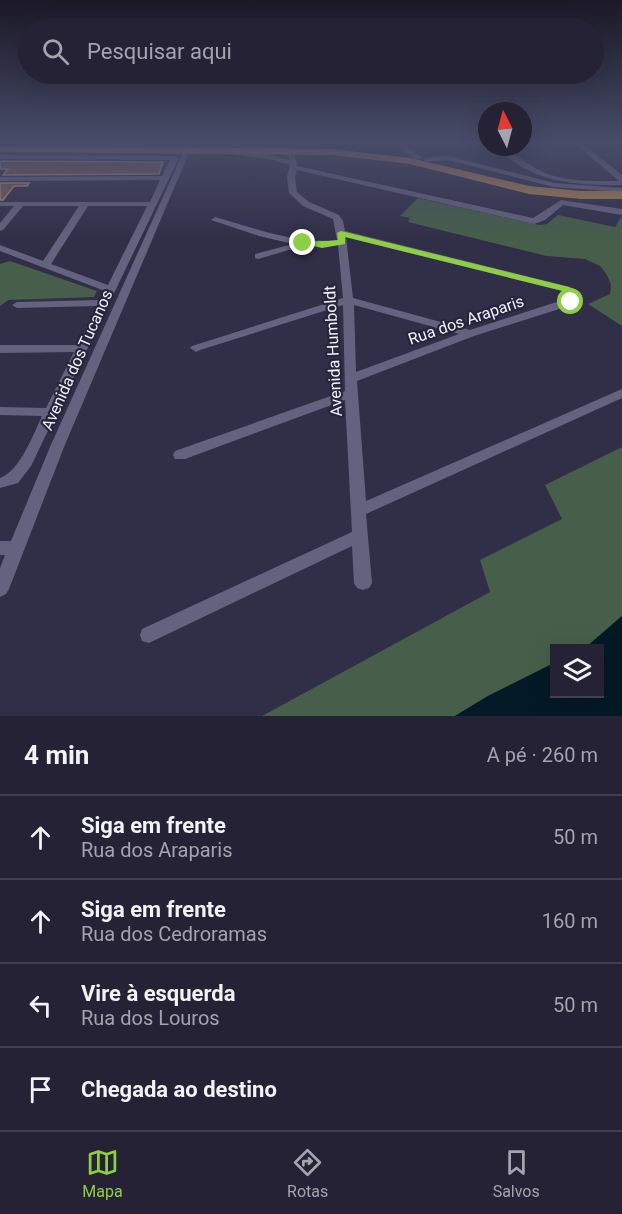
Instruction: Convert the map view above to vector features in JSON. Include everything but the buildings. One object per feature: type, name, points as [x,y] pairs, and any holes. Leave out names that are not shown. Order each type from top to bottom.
[{"type":"main road","points":[[468,174],[539,191],[581,195],[622,195]]},
{"type":"main road","points":[[487,174],[532,185],[585,191],[622,190]]},
{"type":"street","points":[[7,481],[24,466],[167,174]]},
{"type":"street","name":"Avenida dos Tucanos","points":[[0,589],[57,447],[177,174]]},
{"type":"street","points":[[215,220],[303,243],[322,245],[341,238],[339,220],[336,217],[306,204],[293,193],[291,174]]},
{"type":"street","points":[[358,174],[534,221],[542,218],[561,202],[622,212]]},
{"type":"street","points":[[540,174],[577,183],[622,181]]},
{"type":"street","points":[[0,179],[165,178]]},
{"type":"street","points":[[0,204],[151,204]]},
{"type":"street","points":[[0,228],[21,204]]},
{"type":"street","points":[[45,265],[85,204]]},
{"type":"street","name":"Rua dos Araparis","points":[[341,238],[566,289],[578,298],[470,334],[352,378]]},
{"type":"street","name":"Avenida Humboldt","points":[[341,238],[348,300],[351,393],[363,583]]},
{"type":"street","points":[[258,256],[303,243]]},
{"type":"street","points":[[0,248],[110,289]]},
{"type":"street","points":[[196,348],[348,300],[470,334]]},
{"type":"street","points":[[17,305],[103,303]]},
{"type":"street","points":[[0,349],[81,348]]},
{"type":"street","points":[[180,455],[351,393]]},
{"type":"street","points":[[360,510],[622,393]]},
{"type":"street","points":[[0,411],[49,412]]},
{"type":"street","points":[[149,634],[360,535]]},
{"type":"street","points":[[0,548],[17,548]]},
{"type":"green space","points":[[418,198],[539,225],[547,224],[558,215],[615,227],[622,216],[622,326],[588,304],[610,294],[611,285],[600,266],[585,259],[547,256],[408,222],[410,218],[400,216]]},
{"type":"green space","points":[[10,261],[97,291],[94,297],[8,300],[0,306],[0,264]]},
{"type":"green space","points":[[622,447],[622,616],[590,644],[550,644],[550,665],[488,696],[455,716],[262,716],[490,592],[480,560],[562,519],[545,485]]},
{"type":"water","points":[[622,616],[622,716],[455,716],[488,696],[550,665],[550,698],[604,698],[604,644],[590,644]]},
{"type":"route","points":[[303,243],[322,245],[342,242],[341,233],[566,289],[578,298],[571,302]]}]
